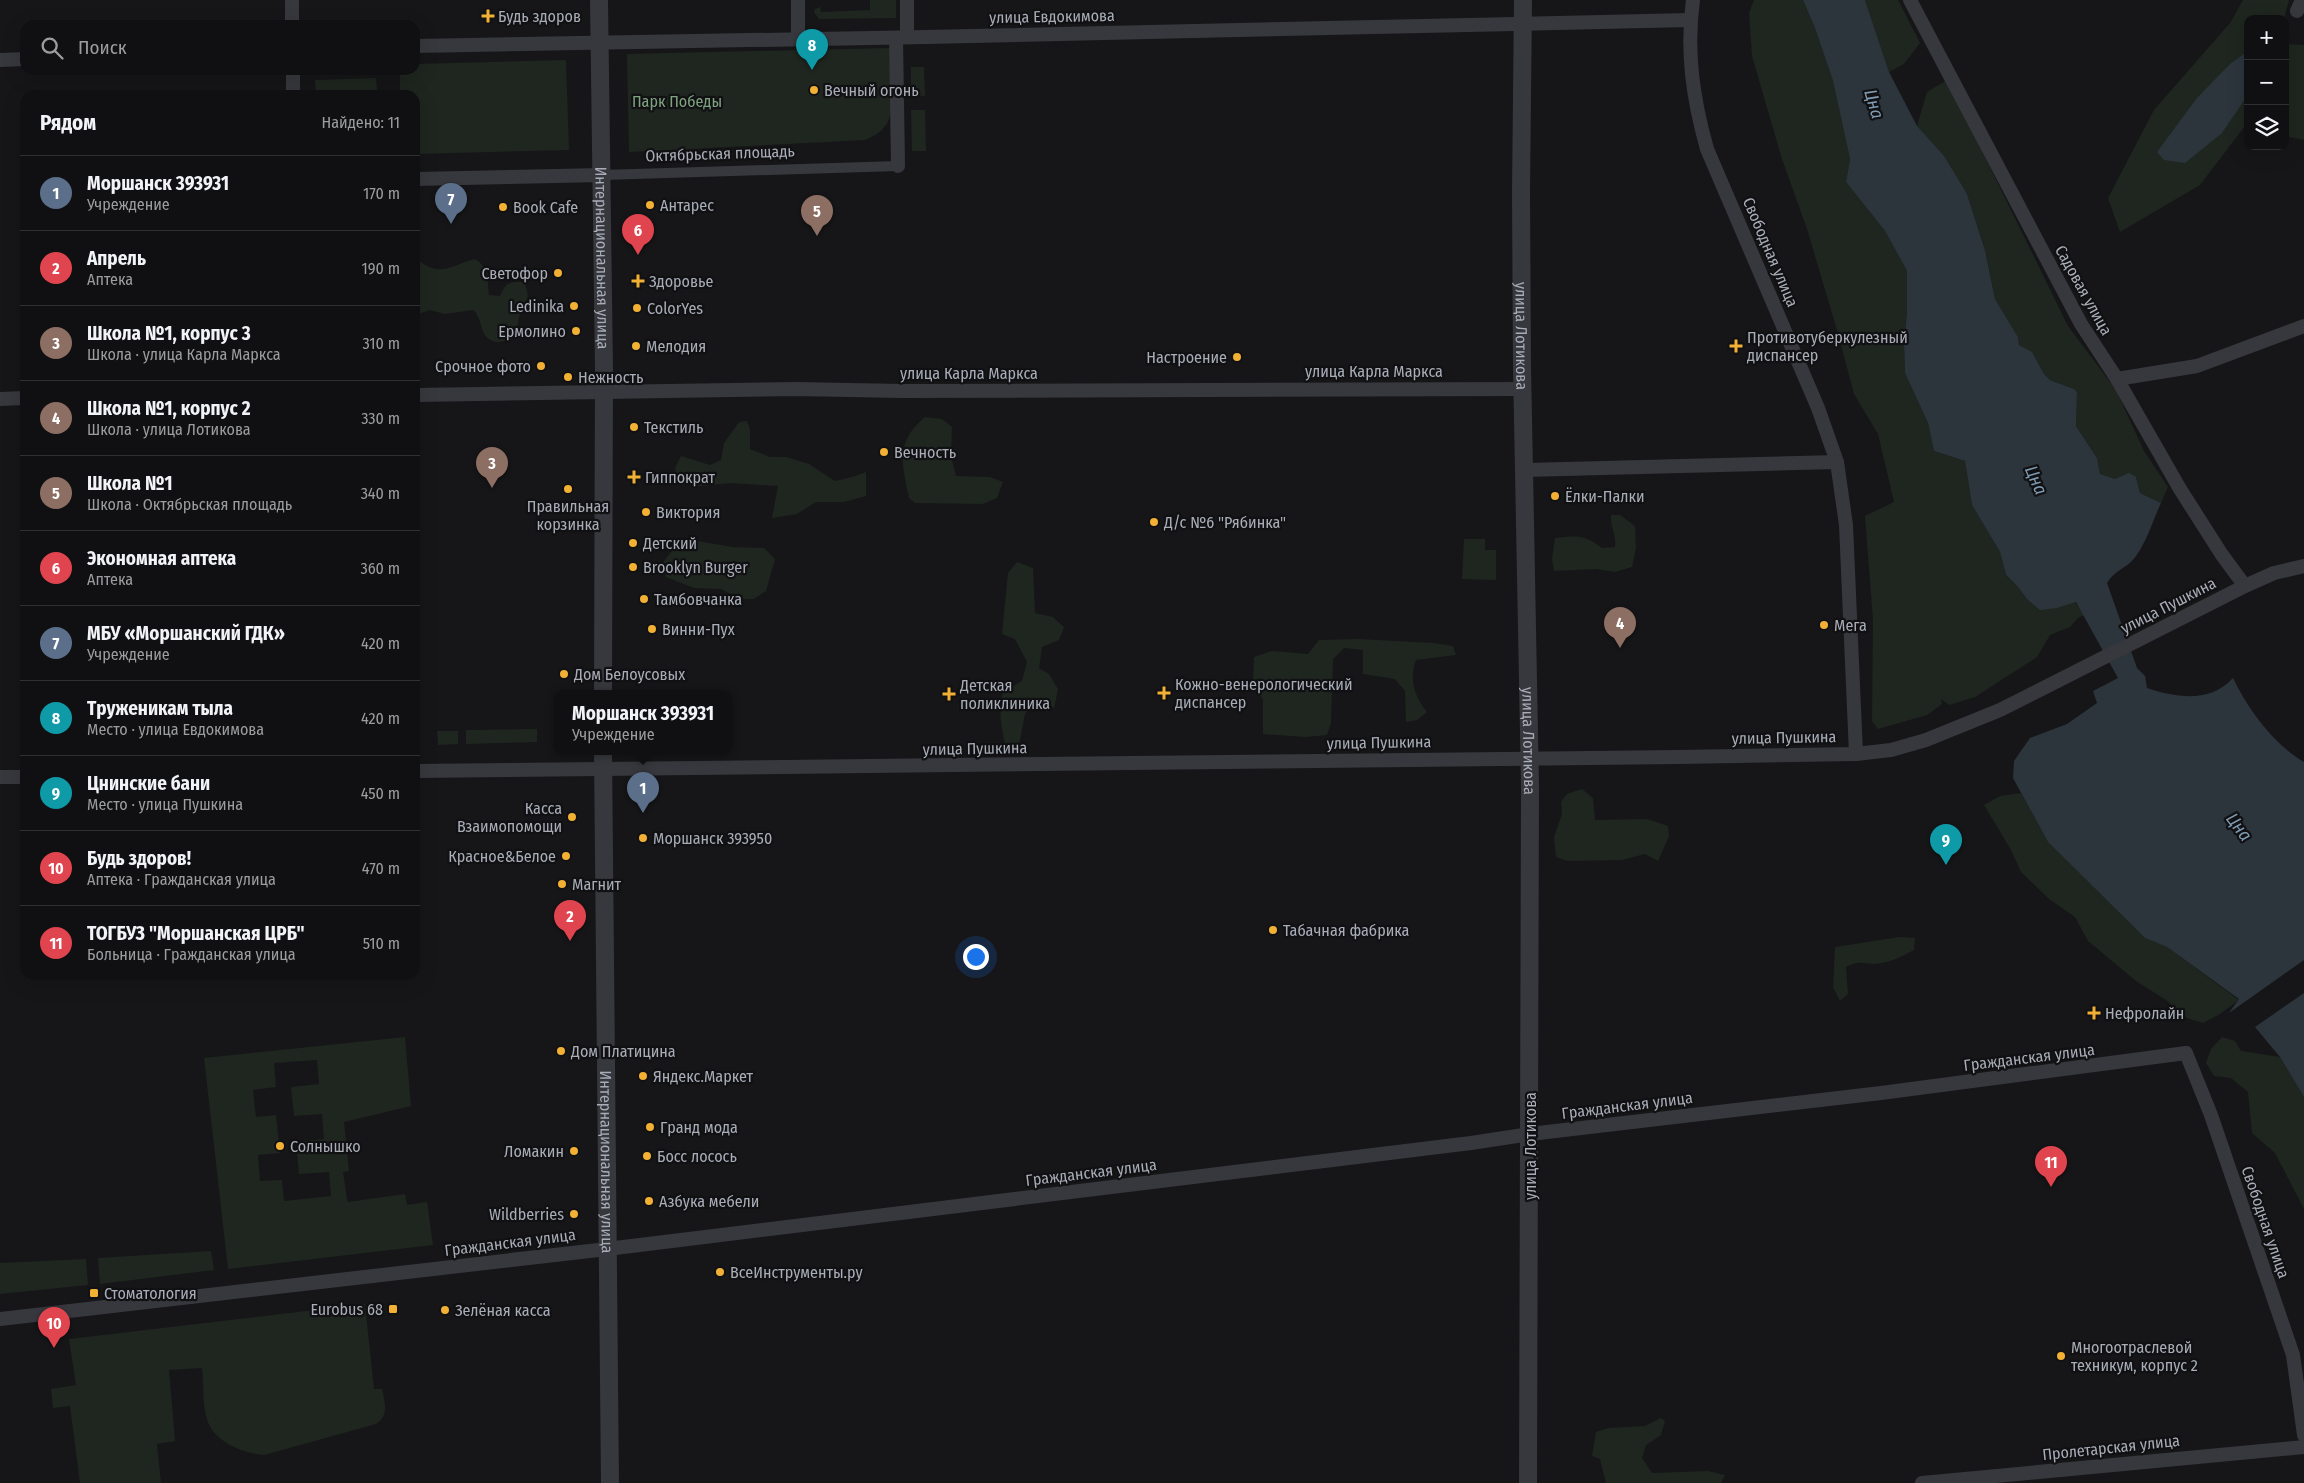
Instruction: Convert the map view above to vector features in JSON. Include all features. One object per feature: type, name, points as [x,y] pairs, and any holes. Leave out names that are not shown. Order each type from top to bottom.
[{"type":"street","points":[[292,0],[292,20]]},
{"type":"street","name":"Интернациональная улица","points":[[599,0],[604,393],[603,690]]},
{"type":"street","points":[[798,0],[798,38]]},
{"type":"street","name":"Октябрьская площадь","points":[[420,179],[898,166],[902,37],[907,0]]},
{"type":"street","name":"улица Лотикова","points":[[1523,0],[1521,192],[1530,758],[1528,1483]]},
{"type":"street","name":"Свободная улица","points":[[1693,0],[1690,20],[1690,69],[1696,110],[1707,149],[1818,408],[1837,462],[1846,524],[1856,754]]},
{"type":"street","name":"Садовая улица","points":[[1910,0],[2081,324],[2117,380],[2180,489],[2222,555],[2245,586]]},
{"type":"street","name":"улица Евдокимова","points":[[420,46],[1690,20]]},
{"type":"street","points":[[0,60],[20,59]]},
{"type":"street","points":[[293,75],[293,90]]},
{"type":"street","points":[[2117,380],[2197,366],[2304,326]]},
{"type":"street","name":"улица Карла Маркса","points":[[420,395],[796,389],[902,391],[1523,389]]},
{"type":"street","points":[[0,399],[20,398]]},
{"type":"street","points":[[1525,470],[1837,462]]},
{"type":"street","name":"улица Пушкина","points":[[420,771],[603,760],[644,770],[1856,754],[1892,750],[1943,734],[2000,710],[2245,586],[2274,573],[2304,566]]},
{"type":"street","name":"Интернациональная улица","points":[[603,760],[610,1483]]},
{"type":"street","points":[[0,777],[20,777]]},
{"type":"street","name":"Свободная улица","points":[[2186,1053],[2211,1115],[2293,1355],[2304,1435]]},
{"type":"street","name":"Гражданская улица","points":[[0,1319],[607,1249],[1471,1143],[1530,1134],[1891,1092],[2186,1053]]},
{"type":"street","name":"Пролетарская улица","points":[[1922,1483],[2304,1447]]},
{"type":"green space","points":[[870,0],[896,0],[896,18],[819,19],[814,12],[815,9],[820,7],[821,12],[870,10]]},
{"type":"green space","points":[[1754,0],[1803,0],[1815,28],[1833,81],[1850,159],[1846,182],[1885,231],[1907,271],[1907,312],[1904,344],[1905,373],[1928,423],[1934,451],[1965,461],[1972,505],[2000,552],[2006,576],[2027,599],[2057,608],[2075,602],[2084,615],[2078,618],[2070,627],[2050,635],[2037,657],[1975,697],[1949,705],[1941,699],[1942,704],[1927,715],[1878,729],[1872,721],[1873,620],[1865,516],[1894,502],[1878,434],[1854,394],[1807,229],[1782,159],[1752,56],[1749,13]]},
{"type":"green space","points":[[1865,0],[1898,0],[1920,43],[1904,64],[1889,72]]},
{"type":"green space","points":[[2243,0],[2289,0],[2285,15],[2244,15],[2244,54],[2231,63],[2157,152],[2222,133],[2244,101],[2244,127],[2200,185],[2120,232],[2108,198],[2154,110],[2230,23]]},
{"type":"green space","points":[[2289,44],[2304,45],[2304,140],[2289,137]]},
{"type":"green space","name":"Парк Победы","points":[[890,48],[892,95],[889,119],[879,132],[865,140],[629,152],[627,54]]},
{"type":"green space","points":[[566,60],[569,150],[420,154],[420,90],[400,90],[400,75],[420,75],[420,64]]},
{"type":"green space","points":[[911,67],[924,67],[925,96],[911,95]]},
{"type":"green space","points":[[376,78],[377,90],[316,90],[315,80]]},
{"type":"green space","points":[[1947,80],[2068,326],[2116,390],[2144,451],[2168,487],[2161,503],[2140,493],[2136,477],[2115,479],[2100,475],[2097,458],[2076,426],[2077,392],[2074,389],[2050,380],[2044,374],[2032,353],[2019,345],[2018,337],[1995,299],[1985,249],[1967,194],[1917,126],[1927,92]]},
{"type":"green space","points":[[911,110],[925,110],[926,151],[912,151]]},
{"type":"green space","points":[[475,259],[485,270],[488,279],[489,295],[500,296],[507,285],[515,282],[524,282],[528,296],[520,314],[516,334],[510,340],[498,342],[494,342],[485,336],[473,310],[445,314],[430,310],[420,313],[420,261],[431,268],[444,269]]},
{"type":"green space","points":[[925,417],[942,419],[952,427],[951,456],[956,476],[990,477],[1003,482],[997,498],[983,504],[915,503],[909,498],[904,474],[903,454],[909,435]]},
{"type":"green space","points":[[747,421],[750,429],[750,449],[770,457],[786,457],[809,464],[835,481],[866,472],[866,496],[844,502],[816,502],[797,514],[772,518],[778,486],[730,483],[702,486],[678,484],[675,468],[681,456],[710,465],[721,460],[724,443],[739,422]]},
{"type":"green space","points":[[1611,515],[1620,515],[1635,526],[1636,548],[1632,567],[1615,572],[1596,569],[1554,571],[1552,559],[1555,538],[1580,537],[1590,540],[1602,548],[1615,547]]},
{"type":"green space","points":[[1464,539],[1485,539],[1485,550],[1496,550],[1496,580],[1462,579]]},
{"type":"green space","points":[[698,541],[732,547],[764,548],[775,559],[766,591],[754,599],[740,599],[721,589],[694,588],[666,577],[664,561],[676,546]]},
{"type":"green space","points":[[1017,562],[1033,568],[1035,613],[1053,617],[1064,627],[1059,640],[1042,647],[1039,668],[1049,674],[1058,689],[1054,709],[1049,703],[1036,700],[1025,714],[1019,745],[1005,744],[1000,712],[1003,692],[1022,681],[1027,662],[1015,639],[1002,634],[1008,573]]},
{"type":"green space","points":[[1358,639],[1434,643],[1453,646],[1456,655],[1416,660],[1413,674],[1414,687],[1419,700],[1427,712],[1417,720],[1406,722],[1405,691],[1395,679],[1363,674],[1363,650],[1344,648],[1333,659],[1331,723],[1327,735],[1306,737],[1263,734],[1263,700],[1253,681],[1254,657],[1272,651],[1308,654],[1319,640]]},
{"type":"green space","points":[[537,729],[537,742],[466,744],[466,730]]},
{"type":"green space","points":[[437,731],[458,731],[458,744],[438,745]]},
{"type":"green space","points":[[1582,789],[1593,798],[1595,820],[1647,819],[1668,826],[1669,836],[1658,861],[1645,854],[1622,860],[1568,861],[1556,857],[1554,837],[1562,814],[1561,802],[1567,794]]},
{"type":"green space","points":[[2021,793],[2048,842],[2145,938],[2167,947],[2239,1000],[2220,1014],[2203,1023],[2187,1018],[2166,1000],[2136,981],[2088,941],[2075,917],[2049,899],[2021,872],[2011,850],[1984,805],[2000,796]]},
{"type":"green space","points":[[1900,937],[1915,938],[1914,950],[1899,958],[1883,963],[1856,963],[1846,967],[1848,994],[1840,1001],[1833,987],[1835,947]]},
{"type":"green space","name":"Солнышко","points":[[405,1037],[411,1106],[344,1122],[349,1171],[343,1172],[348,1202],[405,1194],[407,1205],[427,1202],[433,1245],[228,1269],[204,1058]],"holes":[[[317,1060],[319,1084],[291,1087],[294,1116],[322,1114],[324,1139],[296,1142],[299,1174],[329,1172],[331,1196],[284,1201],[282,1180],[260,1181],[258,1155],[280,1153],[276,1115],[256,1117],[253,1090],[276,1087],[274,1063]]]},
{"type":"green space","points":[[2222,1037],[2235,1041],[2241,1051],[2280,1057],[2304,1097],[2304,1209],[2275,1153],[2252,1133],[2248,1092],[2231,1078],[2214,1076],[2206,1063],[2211,1049]]},
{"type":"green space","points":[[211,1251],[214,1270],[100,1284],[98,1258]]},
{"type":"green space","points":[[86,1259],[88,1285],[0,1294],[0,1263]]},
{"type":"green space","points":[[365,1304],[374,1389],[382,1389],[385,1404],[383,1417],[376,1424],[264,1455],[247,1452],[222,1440],[210,1427],[204,1407],[202,1368],[169,1370],[175,1441],[157,1444],[161,1483],[80,1483],[70,1406],[53,1408],[51,1389],[76,1385],[69,1339]]},
{"type":"green space","points":[[1661,1418],[1665,1421],[1661,1435],[1646,1445],[1642,1458],[1652,1473],[1708,1471],[1725,1475],[1721,1483],[1606,1483],[1600,1459],[1592,1456],[1596,1432],[1608,1428],[1645,1426]]},
{"type":"water","name":"Цна","points":[[1803,0],[1865,0],[1889,72],[1917,126],[1944,156],[1967,194],[1985,250],[1995,299],[2018,337],[2019,345],[2032,352],[2044,374],[2050,380],[2074,389],[2077,392],[2076,426],[2097,458],[2100,474],[2115,479],[2129,473],[2136,477],[2140,493],[2161,503],[2147,537],[2136,556],[2129,564],[2114,574],[2107,583],[2137,668],[2145,676],[2147,688],[2181,696],[2204,695],[2214,692],[2233,678],[2246,702],[2272,736],[2304,762],[2304,960],[2229,1013],[2239,999],[2167,947],[2145,938],[2048,842],[2013,778],[2014,761],[2030,738],[2067,724],[2097,703],[2093,691],[2118,678],[2076,602],[2057,608],[2040,610],[2027,599],[2006,575],[2000,552],[1972,505],[1965,461],[1934,451],[1928,423],[1905,373],[1904,344],[1907,312],[1907,271],[1885,231],[1846,182],[1850,159],[1833,81],[1815,28]]},
{"type":"water","points":[[2244,54],[2244,101],[2222,133],[2185,163],[2164,160],[2157,152],[2197,98],[2231,63]]},
{"type":"water","points":[[2304,993],[2304,1097],[2280,1057],[2255,1027]]},
{"type":"place","name":"Будь здоров","points":[[488,16]]},
{"type":"place","name":"Труженикам тыла","points":[[812,70]]},
{"type":"place","name":"Вечный огонь","points":[[814,90]]},
{"type":"place","name":"Антарес","points":[[650,205]]},
{"type":"place","name":"Book Cafe","points":[[503,207]]},
{"type":"place","name":"МБУ «Моршанский ГДК»","points":[[451,224]]},
{"type":"place","name":"Школа №1","points":[[817,236]]},
{"type":"place","name":"Экономная аптека","points":[[638,255]]},
{"type":"place","name":"Светофор","points":[[558,273]]},
{"type":"place","name":"Здоровье","points":[[638,281]]},
{"type":"place","name":"Ledinika","points":[[574,306]]},
{"type":"place","name":"ColorYes","points":[[637,308]]},
{"type":"place","name":"Ермолино","points":[[576,331]]},
{"type":"place","name":"Мелодия","points":[[636,346]]},
{"type":"place","name":"Противотуберкулезный диспансер","points":[[1736,346]]},
{"type":"place","name":"Настроение","points":[[1237,357]]},
{"type":"place","name":"Срочное фото","points":[[541,366]]},
{"type":"place","name":"Нежность","points":[[568,377]]},
{"type":"place","name":"Текстиль","points":[[634,427]]},
{"type":"place","name":"Вечность","points":[[884,452]]},
{"type":"place","name":"Гиппократ","points":[[634,477]]},
{"type":"place","name":"Школа №1, корпус 3","points":[[492,488]]},
{"type":"place","name":"Правильная корзинка","points":[[568,489]]},
{"type":"place","name":"Ёлки-Палки","points":[[1555,496]]},
{"type":"place","name":"Виктория","points":[[646,512]]},
{"type":"place","name":"Д/с №6 \"Рябинка\"","points":[[1154,522]]},
{"type":"place","name":"Детский","points":[[633,543]]},
{"type":"place","name":"Brooklyn Burger","points":[[633,567]]},
{"type":"place","name":"Тамбовчанка","points":[[644,599]]},
{"type":"place","name":"Мега","points":[[1824,625]]},
{"type":"place","name":"Винни-Пух","points":[[652,629]]},
{"type":"place","name":"Школа №1, корпус 2","points":[[1620,648]]},
{"type":"place","name":"Дом Белоусовых","points":[[564,674]]},
{"type":"place","name":"Кожно-венерологический диспансер","points":[[1164,693]]},
{"type":"place","name":"Детская поликлиника","points":[[949,694]]},
{"type":"place","name":"Моршанск 393931","points":[[643,813]]},
{"type":"place","name":"Касса Взаимопомощи","points":[[572,817]]},
{"type":"place","name":"Моршанск 393950","points":[[643,838]]},
{"type":"place","name":"Красное&Белое","points":[[566,856]]},
{"type":"place","name":"Цнинские бани","points":[[1946,865]]},
{"type":"place","name":"Магнит","points":[[562,884]]},
{"type":"place","name":"Табачная фабрика","points":[[1273,930]]},
{"type":"place","name":"Апрель","points":[[570,941]]},
{"type":"place","name":"Нефролайн","points":[[2094,1013]]},
{"type":"place","name":"Дом Платицина","points":[[561,1051]]},
{"type":"place","name":"Яндекс.Маркет","points":[[643,1076]]},
{"type":"place","name":"Гранд мода","points":[[650,1127]]},
{"type":"place","name":"Солнышко","points":[[280,1146]]},
{"type":"place","name":"Ломакин","points":[[574,1151]]},
{"type":"place","name":"Босс лосось","points":[[647,1156]]},
{"type":"place","name":"ТОГБУЗ \"Моршанская ЦРБ\"","points":[[2051,1187]]},
{"type":"place","name":"Азбука мебели","points":[[649,1201]]},
{"type":"place","name":"Wildberries","points":[[574,1214]]},
{"type":"place","name":"ВсеИнструменты.ру","points":[[720,1272]]},
{"type":"place","name":"Стоматология","points":[[94,1293]]},
{"type":"place","name":"Eurobus 68","points":[[393,1309]]},
{"type":"place","name":"Зелёная касса","points":[[445,1310]]},
{"type":"place","name":"Будь здоров!","points":[[54,1348]]},
{"type":"place","name":"Многоотраслевой техникум, корпус 2","points":[[2061,1356]]}]
